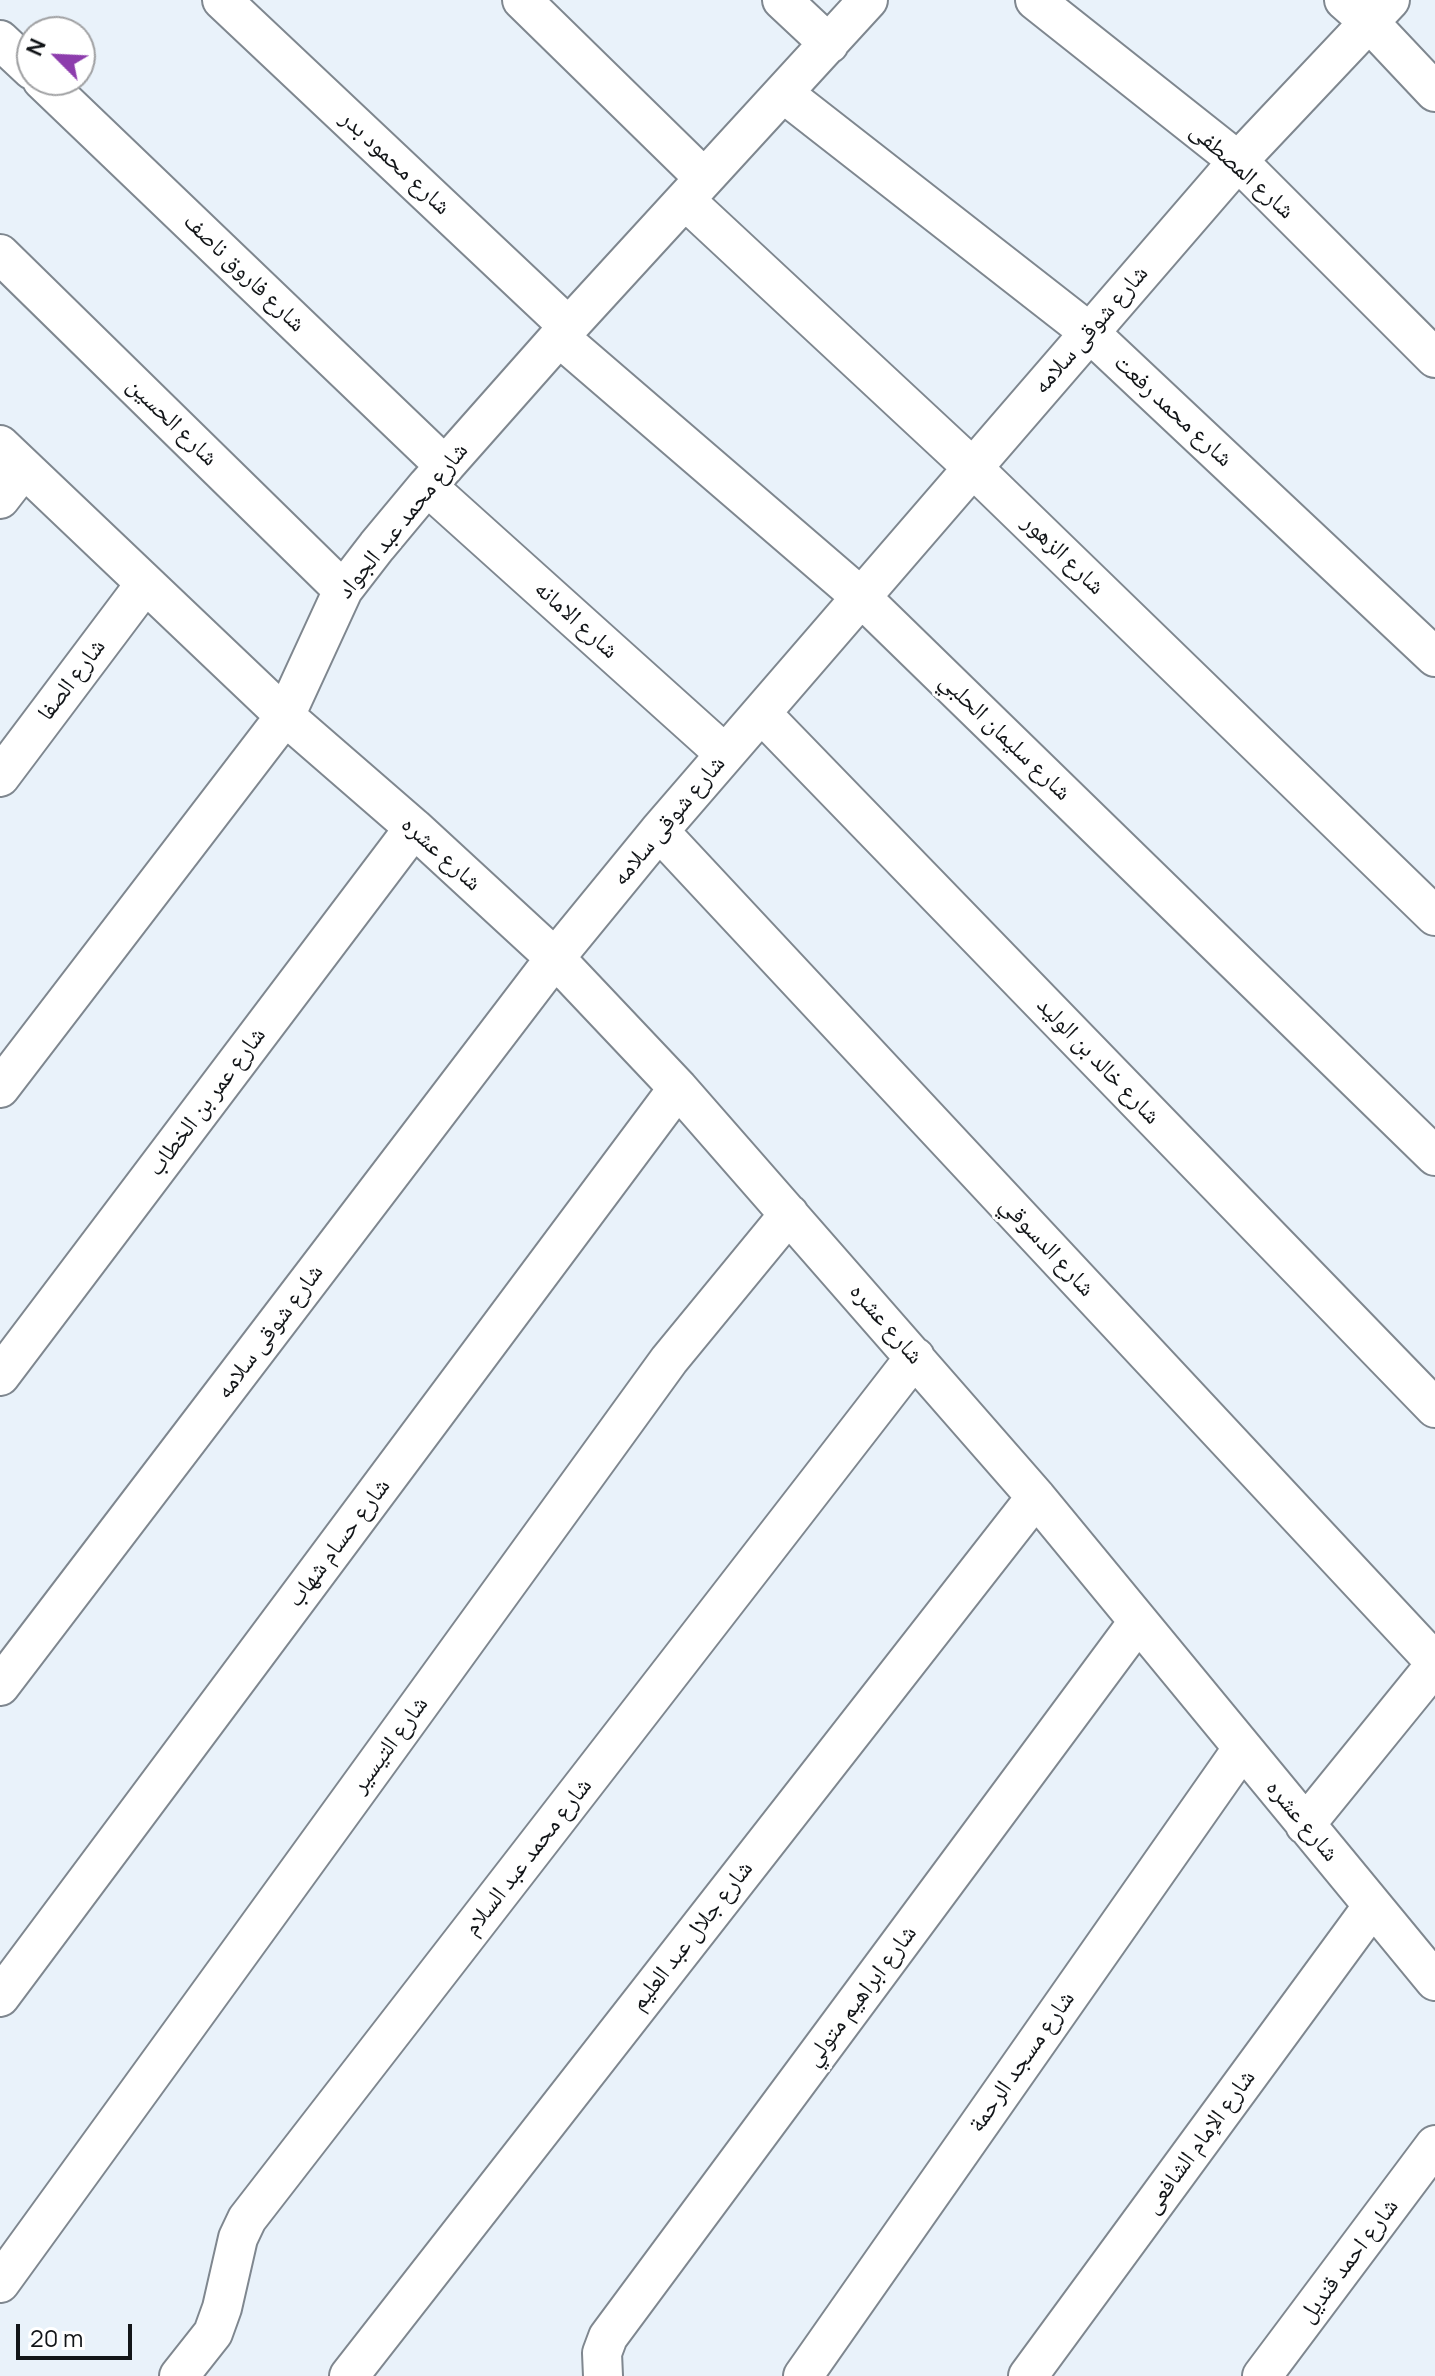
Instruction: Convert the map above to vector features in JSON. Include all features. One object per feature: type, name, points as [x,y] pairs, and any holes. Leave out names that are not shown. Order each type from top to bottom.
[{"type":"street","name":"شارع محمود بدر","points":[[222,0],[564,332]]},
{"type":"street","name":"شارع الزهور","points":[[522,0],[694,189],[973,468],[1435,916]]},
{"type":"street","points":[[782,0],[829,44]]},
{"type":"street","name":"شارع محمد عبد الجواد","points":[[0,1088],[285,716],[343,590],[436,476],[564,332],[868,0]]},
{"type":"street","name":"شارع المصطفى","points":[[1035,0],[1238,161],[1435,358]]},
{"type":"street","points":[[1368,8],[1435,92]]},
{"type":"street","name":"شارع شوقى سلامه","points":[[0,1686],[555,958],[659,831],[1368,8]]},
{"type":"street","points":[[0,40],[16,55]]},
{"type":"street","name":"شارع محمد رفعت","points":[[783,93],[1089,332],[1435,657]]},
{"type":"street","name":"شارع فاروق ناصف","points":[[58,96],[436,476]]},
{"type":"street","name":"شارع الحسين","points":[[0,254],[343,590]]},
{"type":"street","name":"شارع سليمان الحلبي","points":[[564,332],[861,597],[1435,1156]]},
{"type":"street","points":[[0,499],[12,456]]},
{"type":"street","name":"شارع عشره","points":[[12,456],[285,716],[414,828],[555,958],[678,1088],[1036,1497],[1372,1907],[1433,1974]]},
{"type":"street","name":"شارع الامانه","points":[[436,476],[725,754]]},
{"type":"street","name":"شارع الصفا","points":[[0,777],[145,584]]},
{"type":"street","name":"شارع خالد بن الوليد","points":[[761,713],[1435,1408]]},
{"type":"street","name":"شارع عمر بن الخطاب","points":[[0,1376],[414,828]]},
{"type":"street","name":"شارع الدسوقي","points":[[659,831],[1435,1664]]},
{"type":"street","name":"شارع حسام شهاب","points":[[0,1997],[678,1088]]},
{"type":"street","name":"شارع التيسير","points":[[0,2283],[669,1360],[789,1214]]},
{"type":"street","name":"شارع محمد عبد السلام","points":[[179,2376],[213,2333],[238,2238],[247,2219],[915,1357]]},
{"type":"street","name":"شارع جلال عبد العليم","points":[[349,2376],[1036,1497]]},
{"type":"street","name":"شارع ابراهيم متولي","points":[[603,2376],[602,2353],[608,2337],[1138,1622]]},
{"type":"street","points":[[1305,1825],[1435,1664]]},
{"type":"street","name":"شارع مسجد الرحمة","points":[[803,2376],[1242,1749]]},
{"type":"street","name":"شارع الإمام الشافعى","points":[[1028,2376],[1372,1907]]},
{"type":"street","name":"شارع احمد قنديل","points":[[1262,2376],[1435,2145]]}]
